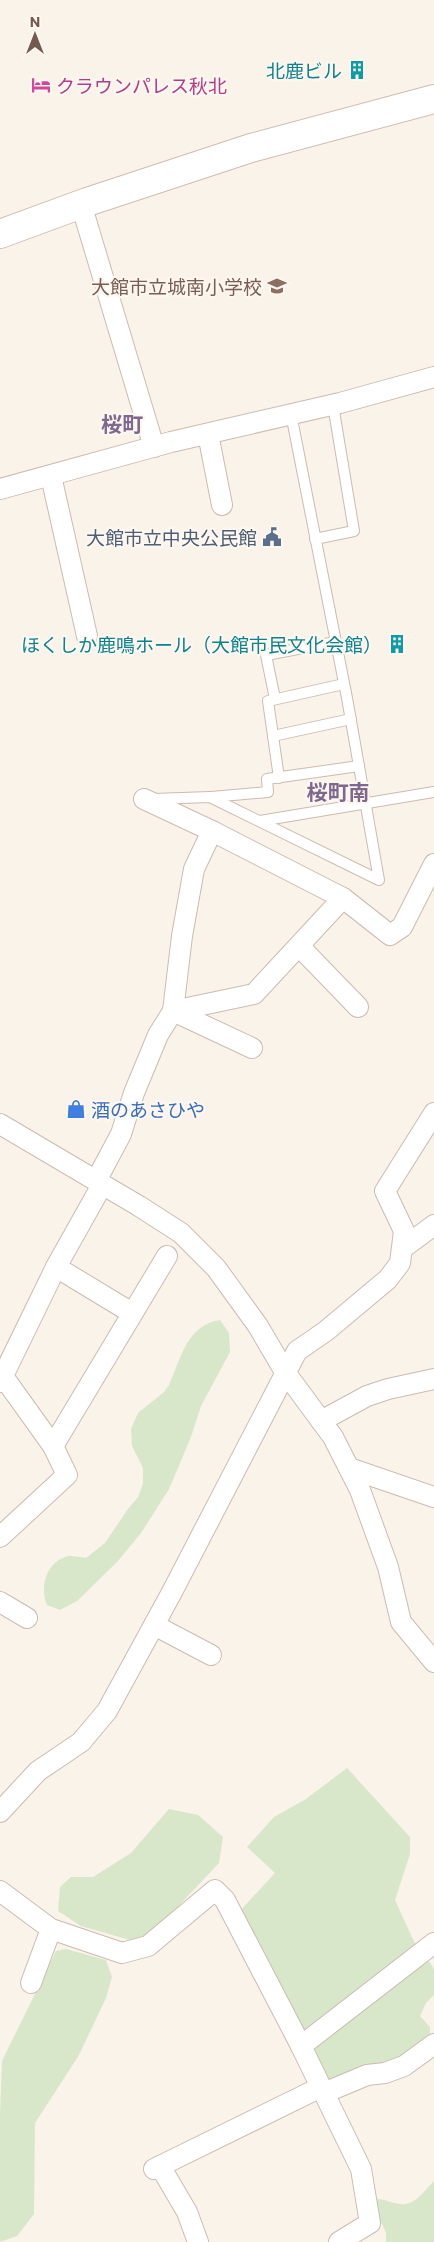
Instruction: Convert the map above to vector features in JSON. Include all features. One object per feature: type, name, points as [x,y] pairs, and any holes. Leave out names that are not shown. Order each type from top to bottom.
[{"type":"street","points":[[0,234],[81,204],[251,148],[434,99]]},
{"type":"street","points":[[81,204],[154,447]]},
{"type":"street","points":[[0,489],[154,447],[333,404],[434,377]]},
{"type":"street","points":[[208,434],[222,505]]},
{"type":"street","points":[[51,476],[87,636]]},
{"type":"street","points":[[144,799],[212,831],[343,898],[390,934],[402,927],[434,864]]},
{"type":"street","points":[[0,1537],[67,1475],[53,1446],[1,1376],[99,1183],[121,1134],[134,1093],[158,1035],[173,1011],[182,936],[194,869],[212,831]]},
{"type":"street","points":[[173,1011],[254,994],[343,898]]},
{"type":"street","points":[[299,946],[358,1007]]},
{"type":"street","points":[[173,1011],[252,1048]]},
{"type":"street","points":[[0,1812],[38,1771],[81,1742],[107,1711],[297,1351],[326,1331],[388,1279],[400,1263],[404,1231],[385,1191],[434,1113]]},
{"type":"street","points":[[0,1124],[180,1233],[216,1268],[258,1326],[285,1372],[333,1437],[360,1490],[388,1567],[401,1622],[434,1662]]},
{"type":"street","points":[[403,1248],[434,1225]]},
{"type":"street","points":[[53,1446],[167,1256]]},
{"type":"street","points":[[56,1267],[132,1313]]},
{"type":"street","points":[[321,1421],[368,1396],[388,1389],[434,1379]]},
{"type":"street","points":[[349,1468],[434,1497]]},
{"type":"street","points":[[0,1602],[27,1618]]},
{"type":"street","points":[[154,1625],[211,1655]]},
{"type":"street","points":[[0,1891],[51,1929],[122,1952],[148,1946],[215,1890],[225,1900],[301,2046],[361,2168],[370,2223],[339,2242]]},
{"type":"street","points":[[31,1983],[51,1929]]},
{"type":"street","points":[[301,2046],[434,1942]]},
{"type":"street","points":[[198,2242],[187,2212],[157,2167],[322,2090],[367,2075],[385,2073],[404,2066],[434,2044]]},
{"type":"lane","points":[[315,539],[354,531],[333,404]]},
{"type":"lane","points":[[210,797],[379,880],[351,719],[291,414]]},
{"type":"lane","points":[[275,699],[266,655],[335,642]]},
{"type":"lane","points":[[279,778],[268,701],[344,684]]},
{"type":"lane","points":[[273,736],[351,719]]},
{"type":"lane","points":[[144,799],[210,797],[268,792],[267,779],[359,766]]},
{"type":"lane","points":[[260,821],[434,792]]},
{"type":"green space","points":[[220,1320],[229,1333],[230,1352],[201,1406],[191,1437],[169,1489],[141,1533],[118,1561],[77,1601],[60,1610],[47,1605],[44,1590],[45,1582],[47,1575],[56,1562],[70,1556],[86,1558],[105,1543],[138,1497],[143,1484],[143,1468],[132,1446],[131,1429],[138,1413],[164,1392],[187,1344],[200,1328]]},
{"type":"green space","points":[[347,1768],[410,1837],[410,1854],[395,1900],[417,1948],[308,2031],[301,2030],[238,1913],[275,1873],[247,1847],[274,1817],[306,1799]]},
{"type":"green space","points":[[169,1809],[198,1815],[223,1837],[219,1863],[154,1932],[133,1941],[81,1926],[58,1911],[60,1887],[71,1877],[93,1877],[131,1853]]},
{"type":"green space","points":[[66,1949],[106,1960],[112,1977],[106,1998],[79,2055],[35,2123],[34,2214],[17,2236],[0,2242],[2,2061],[56,1951]]},
{"type":"green space","points":[[418,1961],[430,1962],[434,1970],[434,1995],[426,2003],[420,2016],[430,2027],[430,2035],[418,2052],[334,2084],[324,2077],[312,2046]]},
{"type":"green space","points":[[434,2181],[434,2242],[386,2242],[386,2233],[374,2206],[377,2199],[400,2204],[410,2203],[419,2197]]},
{"type":"place","name":"北鹿ビル","points":[[357,70]]},
{"type":"place","name":"クラウンパレス秋北","points":[[41,85]]},
{"type":"place","name":"大館市立城南小学校","points":[[277,286]]},
{"type":"place","name":"大館市立中央公民館","points":[[272,537]]},
{"type":"place","name":"ほくしか鹿鳴ホール（大館市民文化会館）","points":[[397,644]]},
{"type":"place","name":"酒のあさひや","points":[[76,1109]]},
{"type":"district","name":"桜町","points":[[122,423]]},
{"type":"district","name":"桜町南","points":[[338,791]]}]
